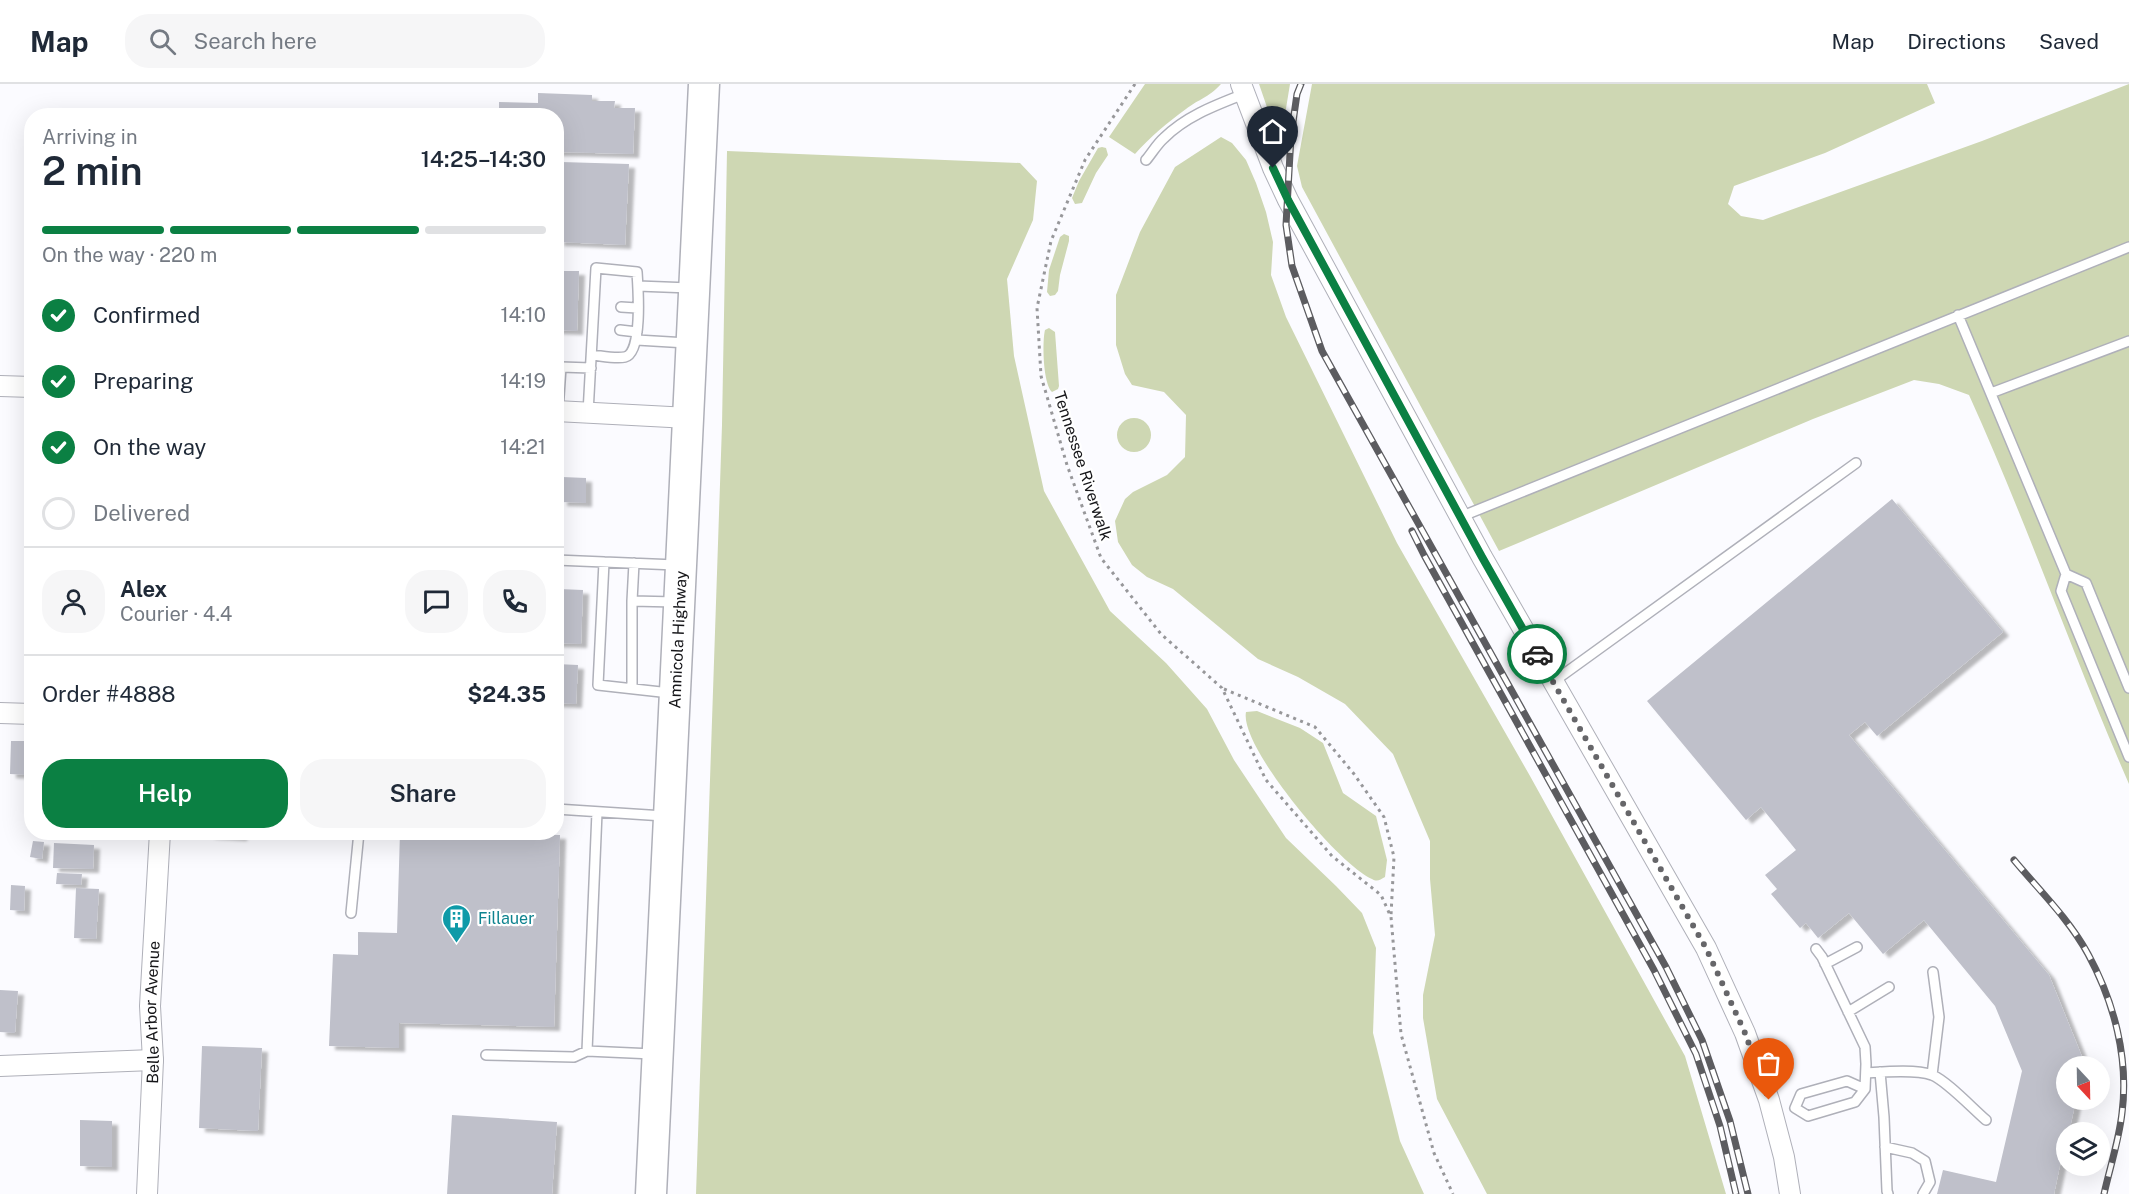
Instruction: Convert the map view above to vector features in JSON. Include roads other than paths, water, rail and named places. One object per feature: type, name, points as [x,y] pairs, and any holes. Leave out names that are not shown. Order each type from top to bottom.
[{"type":"main road","name":"Amnicola Highway","points":[[651,1194],[704,84]]},
{"type":"street","points":[[1242,89],[1288,200],[1460,517],[1706,948],[1745,1033],[1771,1107],[1791,1194]]},
{"type":"street","points":[[0,386],[24,387]]},
{"type":"street","points":[[564,411],[689,418]]},
{"type":"street","points":[[0,713],[24,714]]},
{"type":"street","name":"Belle Arbor Avenue","points":[[147,1194],[153,1060],[150,1006],[160,840]]},
{"type":"street","points":[[0,1066],[153,1060]]},
{"type":"lane","points":[[1146,160],[1164,138],[1185,122],[1242,89]]},
{"type":"lane","points":[[1460,517],[2129,247]]},
{"type":"lane","points":[[588,413],[592,355],[598,329],[594,305],[596,268],[637,272],[637,336],[630,354],[625,357],[592,355]]},
{"type":"lane","points":[[638,286],[695,289]]},
{"type":"lane","points":[[594,305],[605,306]]},
{"type":"lane","points":[[621,307],[637,308]]},
{"type":"lane","points":[[1958,315],[2066,574],[2061,591],[2129,757]]},
{"type":"lane","points":[[620,330],[637,336],[693,343]]},
{"type":"lane","points":[[1991,393],[2129,341]]},
{"type":"lane","points":[[564,367],[591,369]]},
{"type":"lane","points":[[1553,682],[1856,463]]},
{"type":"lane","points":[[564,561],[682,565]]},
{"type":"lane","points":[[604,562],[598,685],[676,694]]},
{"type":"lane","points":[[632,688],[634,563]]},
{"type":"lane","points":[[2066,574],[2086,583],[2129,688]]},
{"type":"lane","points":[[632,601],[679,602]]},
{"type":"lane","points":[[564,810],[670,816]]},
{"type":"lane","points":[[586,1051],[597,812]]},
{"type":"lane","points":[[351,914],[358,840]]},
{"type":"lane","points":[[1825,964],[1857,947]]},
{"type":"lane","points":[[1771,1107],[1795,1108],[1808,1116],[1854,1102],[1865,1089],[1864,1047],[1816,949]]},
{"type":"lane","points":[[1932,1075],[1939,1017],[1934,972]]},
{"type":"lane","points":[[1848,1012],[1888,987]]},
{"type":"lane","points":[[486,1056],[574,1057],[586,1051],[658,1054]]},
{"type":"lane","points":[[1866,1073],[1900,1071],[1932,1075],[1986,1120]]},
{"type":"lane","points":[[1880,1072],[1888,1194]]},
{"type":"lane","points":[[1795,1108],[1801,1094],[1847,1081],[1865,1089]]},
{"type":"lane","points":[[1885,1147],[1912,1153],[1925,1161],[1930,1182],[1923,1194]]},
{"type":"railway","points":[[1301,84],[1297,94],[1291,136],[1286,225],[1292,266],[1322,351],[1666,967],[1702,1040],[1730,1121],[1748,1194]]},
{"type":"railway","points":[[1412,531],[1654,970],[1696,1054],[1720,1126],[1736,1194]]},
{"type":"railway","points":[[2014,860],[2063,917],[2080,941],[2097,972],[2112,1011],[2121,1051],[2124,1092],[2119,1133],[2104,1194]]},
{"type":"place","name":"Fillauer","points":[[457,944]]}]
